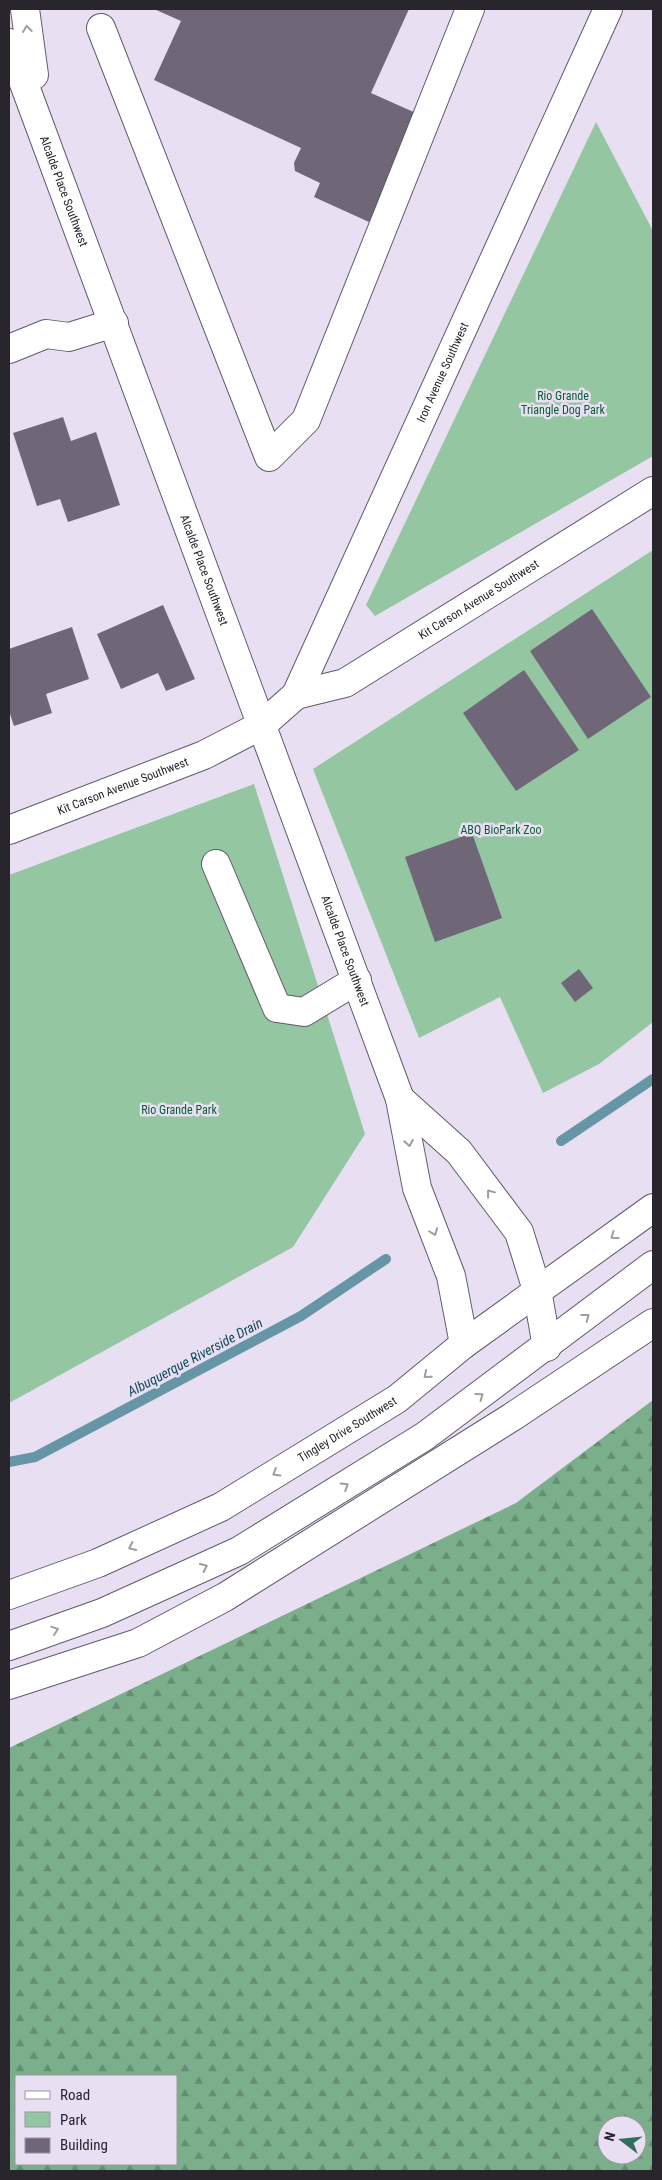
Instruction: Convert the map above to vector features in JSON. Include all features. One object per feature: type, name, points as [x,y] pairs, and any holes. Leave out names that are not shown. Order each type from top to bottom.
[{"type":"street","points":[[25,9],[42,129]]},
{"type":"street","points":[[101,28],[269,457],[306,420],[470,9]]},
{"type":"street","name":"Iron Avenue Southwest","points":[[262,725],[296,695],[608,9]]},
{"type":"street","name":"Alcalde Place Southwest","points":[[9,42],[400,1099],[417,1188],[451,1276],[464,1344]]},
{"type":"street","points":[[9,348],[46,334],[69,338],[114,323]]},
{"type":"street","name":"Kit Carson Avenue Southwest","points":[[296,695],[345,683],[653,491]]},
{"type":"street","name":"Kit Carson Avenue Southwest","points":[[9,830],[204,755],[262,725]]},
{"type":"street","points":[[216,864],[277,1008],[304,1012],[357,980]]},
{"type":"street","name":"Alcalde Place Southwest","points":[[400,1099],[460,1152],[519,1232],[537,1290],[547,1347]]},
{"type":"street","name":"Tingley Drive Southwest","points":[[9,1595],[98,1563],[221,1507],[398,1399],[464,1344],[653,1208]]},
{"type":"street","points":[[9,1646],[102,1613],[239,1551],[425,1436],[547,1347],[653,1265]]},
{"type":"street","points":[[9,1685],[138,1643],[225,1597],[480,1437],[653,1323]]},
{"type":"green space","name":"Rio Grande Triangle Dog Park","points":[[596,122],[653,231],[653,456],[375,616],[366,605]]},
{"type":"green space","name":"ABQ BioPark Zoo","points":[[653,550],[653,1022],[599,1064],[543,1093],[500,997],[419,1038],[313,769]]},
{"type":"green space","name":"Rio Grande Park","points":[[254,784],[365,1134],[293,1247],[9,1403],[9,875]]},
{"type":"green space","points":[[653,1400],[653,2171],[9,2171],[9,1748],[516,1503]]},
{"type":"building","points":[[154,9],[409,9],[371,93],[418,114],[369,222],[314,197],[320,183],[295,171],[294,163],[301,148],[154,80],[181,21]]},
{"type":"building","points":[[63,417],[71,441],[96,432],[120,505],[68,522],[60,499],[37,506],[13,433]]},
{"type":"building","points":[[163,605],[195,679],[166,691],[158,673],[121,689],[97,634]]},
{"type":"building","points":[[592,609],[651,697],[588,739],[530,651]]},
{"type":"building","points":[[72,627],[89,679],[46,694],[52,713],[14,726],[9,711],[9,649]]},
{"type":"building","points":[[524,670],[579,750],[516,791],[463,713]]},
{"type":"building","points":[[472,833],[502,918],[435,942],[405,857]]},
{"type":"building","points":[[579,969],[593,988],[575,1002],[561,983]]},
{"type":"waterway","name":"Albuquerque Riverside Drain","points":[[561,1141],[653,1079]]},
{"type":"waterway","name":"Albuquerque Riverside Drain","points":[[9,1462],[35,1457],[301,1316],[386,1259]]}]
